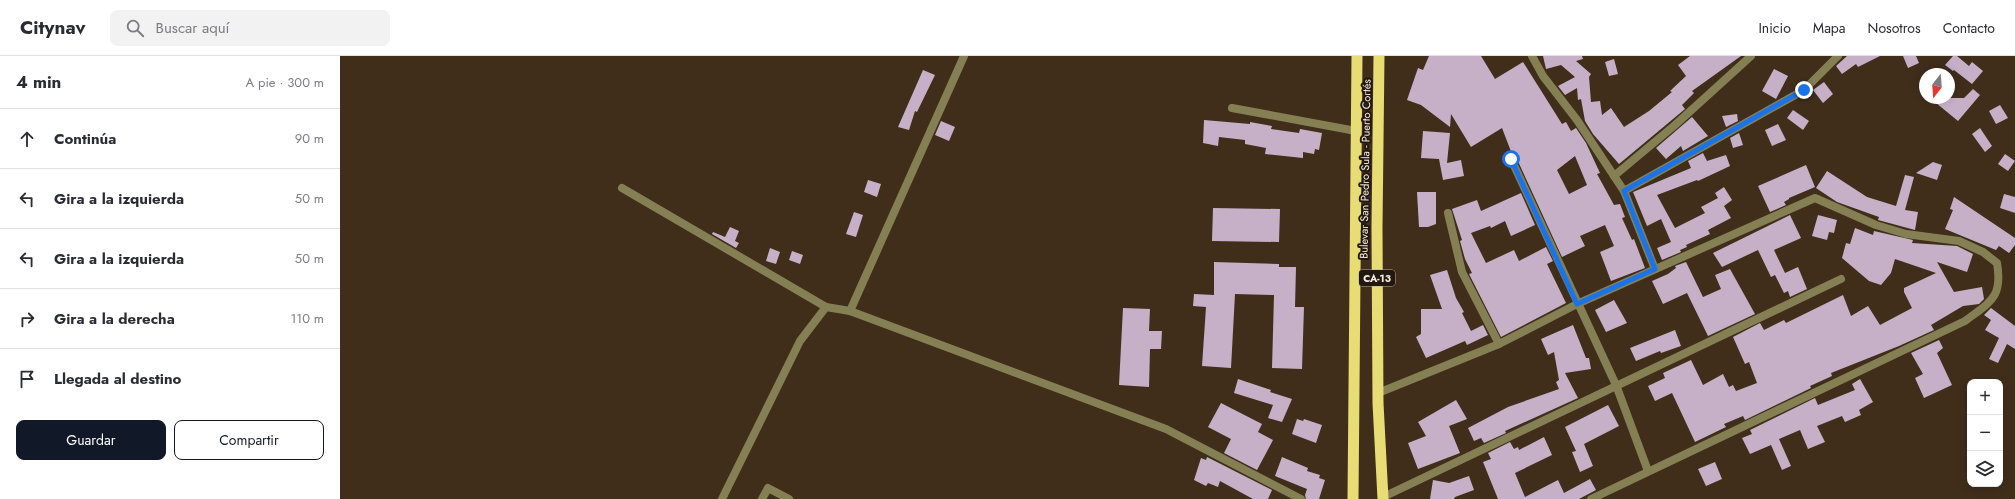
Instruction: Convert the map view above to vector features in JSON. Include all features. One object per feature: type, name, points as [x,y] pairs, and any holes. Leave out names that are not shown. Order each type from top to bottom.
[{"type":"highway","name":"Bulevar San Pedro Sula - Puerto Cortés","points":[[1352,499],[1357,56]]},
{"type":"highway","name":"Bulevar San Pedro Sula - Puerto Cortés","points":[[1379,56],[1377,228],[1378,393],[1383,498]]},
{"type":"street","points":[[850,311],[964,56]]},
{"type":"street","points":[[1532,56],[1543,76],[1577,120],[1624,191],[1655,269]]},
{"type":"street","points":[[1614,176],[1675,125],[1751,56]]},
{"type":"street","points":[[1624,191],[1804,90],[1838,56]]},
{"type":"street","points":[[1232,108],[1356,131]]},
{"type":"street","points":[[1511,159],[1577,304],[1616,385],[1648,471]]},
{"type":"street","points":[[622,188],[826,307],[850,311],[1166,429],[1300,499]]},
{"type":"street","points":[[1378,393],[1499,344],[1577,304],[1815,198],[1876,225],[1906,234],[1959,241],[1983,252],[1996,263],[2000,281],[1994,298],[1965,321],[1591,499]]},
{"type":"street","points":[[1448,213],[1462,272],[1499,344]]},
{"type":"street","points":[[1383,498],[1616,385],[1841,279]]},
{"type":"street","points":[[722,499],[800,341],[826,307]]},
{"type":"street","points":[[762,499],[768,488],[790,499]]},
{"type":"building","points":[[1429,56],[1481,56],[1495,79],[1523,62],[1562,124],[1566,122],[1571,131],[1576,128],[1586,143],[1600,173],[1597,174],[1614,205],[1620,204],[1625,217],[1622,218],[1632,240],[1634,239],[1645,268],[1611,281],[1600,252],[1614,246],[1605,225],[1580,236],[1585,246],[1562,257],[1516,157],[1512,154],[1502,128],[1471,147],[1451,114],[1450,127],[1421,105],[1407,100],[1418,68],[1423,70]],"holes":[[[1575,156],[1587,185],[1569,194],[1557,170]]]},
{"type":"building","points":[[1543,56],[1582,56],[1583,59],[1576,61],[1591,74],[1589,77],[1591,102],[1600,101],[1602,115],[1611,108],[1624,127],[1649,111],[1672,92],[1670,91],[1686,76],[1678,65],[1690,56],[1741,56],[1692,91],[1694,93],[1682,105],[1685,109],[1619,164],[1593,134],[1585,121],[1581,99],[1578,100],[1577,88],[1565,95],[1558,86],[1575,77],[1561,65],[1546,69]]},
{"type":"building","points":[[1847,56],[1880,56],[1858,67],[1856,64],[1842,74],[1836,66]]},
{"type":"building","points":[[1903,56],[1916,56],[1919,63],[1908,68]]},
{"type":"building","points":[[1953,56],[1957,56],[1969,66],[1972,62],[1983,71],[1972,84],[1955,71],[1955,68],[1949,68],[1945,65]]},
{"type":"building","points":[[1614,59],[1618,74],[1609,76],[1605,62]]},
{"type":"building","points":[[1774,69],[1788,76],[1776,99],[1762,91]]},
{"type":"building","points":[[923,70],[935,75],[917,112],[915,111],[909,130],[898,127]]},
{"type":"building","points":[[1824,82],[1833,94],[1823,103],[1813,90]]},
{"type":"building","points":[[1973,89],[1980,95],[1958,121],[1937,104],[1955,104],[1955,98],[1964,98]]},
{"type":"building","points":[[2000,105],[2008,118],[1996,124],[1989,111]]},
{"type":"building","points":[[1793,110],[1809,121],[1803,130],[1787,118]]},
{"type":"building","points":[[1737,114],[1738,121],[1726,127],[1722,116]]},
{"type":"building","points":[[1692,117],[1708,136],[1683,151],[1681,146],[1666,159],[1656,148]]},
{"type":"building","points":[[1204,120],[1250,124],[1250,122],[1272,126],[1271,129],[1299,133],[1300,129],[1322,133],[1319,150],[1315,149],[1314,154],[1303,152],[1303,158],[1265,154],[1266,148],[1245,144],[1245,140],[1219,137],[1218,146],[1203,143]]},
{"type":"building","points":[[941,121],[955,127],[949,141],[935,135]]},
{"type":"building","points":[[1778,124],[1786,140],[1772,146],[1765,130]]},
{"type":"building","points":[[1980,128],[1992,146],[1985,152],[1972,134]]},
{"type":"building","points":[[1423,131],[1450,133],[1447,163],[1461,160],[1464,176],[1443,180],[1439,159],[1421,158]]},
{"type":"building","points":[[1739,133],[1743,145],[1733,148],[1730,138]]},
{"type":"building","points":[[1703,153],[1707,161],[1726,155],[1730,166],[1698,181],[1697,180],[1657,195],[1675,228],[1705,213],[1701,207],[1718,198],[1715,193],[1724,187],[1732,200],[1724,206],[1731,218],[1708,230],[1710,234],[1686,245],[1687,247],[1680,250],[1681,252],[1662,260],[1657,248],[1671,242],[1661,219],[1647,226],[1633,192],[1691,168],[1688,161]]},
{"type":"building","points":[[2005,154],[2015,161],[2008,171],[1998,164]]},
{"type":"building","points":[[1933,162],[1942,165],[1937,180],[1916,173]]},
{"type":"building","points":[[1806,165],[1815,187],[1789,198],[1784,202],[1786,205],[1770,212],[1758,186]]},
{"type":"building","points":[[1827,171],[1867,197],[1896,206],[1905,175],[1914,177],[1905,210],[1918,212],[1915,230],[1878,220],[1879,217],[1837,202],[1816,188]]},
{"type":"building","points":[[868,180],[881,184],[877,197],[864,192]]},
{"type":"building","points":[[1417,192],[1436,192],[1436,224],[1428,227],[1419,227]]},
{"type":"building","points":[[1521,193],[1535,225],[1511,236],[1505,221],[1491,228],[1490,226],[1471,233],[1486,263],[1514,250],[1519,261],[1546,247],[1553,261],[1547,264],[1566,303],[1501,337],[1469,274],[1472,273],[1465,259],[1460,241],[1462,240],[1452,209],[1477,200],[1481,211]]},
{"type":"building","points":[[2004,194],[2015,197],[2015,213],[2000,208]]},
{"type":"building","points":[[1954,197],[2015,238],[2015,245],[2009,253],[1999,246],[1996,250],[1945,229],[1953,210],[1950,209]]},
{"type":"building","points":[[1213,208],[1280,209],[1279,242],[1212,241]]},
{"type":"building","points":[[854,212],[863,215],[856,237],[846,234]]},
{"type":"building","points":[[1790,215],[1801,238],[1774,250],[1785,273],[1798,267],[1807,289],[1790,297],[1788,291],[1784,293],[1775,275],[1771,277],[1758,250],[1722,267],[1713,253]]},
{"type":"building","points":[[1818,215],[1837,220],[1834,233],[1829,232],[1827,240],[1812,236]]},
{"type":"building","points":[[730,227],[739,231],[735,241],[739,243],[736,248],[712,234],[713,232],[725,237]]},
{"type":"building","points":[[1855,228],[1873,235],[1874,231],[1913,240],[1912,243],[1957,246],[1973,254],[1967,272],[1937,262],[1954,292],[1982,287],[1984,299],[1979,304],[1963,306],[1931,325],[1934,330],[1899,346],[1831,373],[1832,376],[1810,386],[1811,388],[1745,420],[1743,416],[1724,424],[1726,427],[1695,442],[1672,393],[1655,401],[1648,386],[1665,378],[1663,373],[1691,360],[1703,385],[1723,374],[1729,387],[1733,385],[1736,391],[1757,383],[1749,362],[1745,364],[1733,337],[1760,323],[1764,330],[1784,320],[1786,323],[1843,295],[1851,316],[1868,306],[1880,325],[1912,308],[1904,292],[1904,288],[1936,273],[1895,259],[1891,273],[1881,285],[1869,281],[1842,258],[1846,243],[1850,244]]},
{"type":"building","points":[[770,248],[780,252],[776,264],[766,261]]},
{"type":"building","points":[[792,251],[803,255],[800,264],[789,260]]},
{"type":"building","points":[[1214,262],[1279,264],[1279,267],[1296,267],[1295,307],[1304,307],[1302,369],[1272,368],[1274,295],[1235,294],[1231,368],[1202,366],[1206,307],[1193,306],[1194,294],[1214,295]]},
{"type":"building","points":[[1686,262],[1703,297],[1721,289],[1715,275],[1730,269],[1755,314],[1708,336],[1687,293],[1663,304],[1652,281],[1668,274],[1676,268],[1675,266]]},
{"type":"building","points":[[1447,270],[1456,298],[1464,312],[1462,313],[1471,331],[1483,325],[1488,335],[1467,345],[1465,341],[1426,358],[1416,337],[1421,334],[1421,309],[1442,309],[1430,275]]},
{"type":"building","points":[[1614,300],[1627,323],[1606,332],[1595,310]]},
{"type":"building","points":[[1123,308],[1150,309],[1149,331],[1162,331],[1161,349],[1150,349],[1149,387],[1119,385]]},
{"type":"building","points":[[1991,308],[2015,326],[2015,349],[2007,344],[1998,363],[1989,359],[1999,338],[1985,330],[1991,320],[1984,315]]},
{"type":"building","points":[[1573,325],[1586,358],[1589,358],[1591,369],[1565,373],[1578,398],[1505,431],[1506,433],[1484,443],[1481,438],[1474,441],[1468,428],[1508,407],[1559,389],[1556,382],[1559,380],[1554,352],[1548,355],[1541,339]]},
{"type":"building","points":[[1675,330],[1681,346],[1661,353],[1660,351],[1636,361],[1630,348]]},
{"type":"building","points":[[1939,340],[1943,348],[1937,353],[1952,385],[1924,398],[1915,378],[1923,374],[1911,353]]},
{"type":"building","points":[[1238,379],[1292,399],[1282,422],[1268,418],[1273,405],[1234,393]]},
{"type":"building","points":[[1860,379],[1873,402],[1859,410],[1861,415],[1845,422],[1842,416],[1817,426],[1825,442],[1808,449],[1800,430],[1779,439],[1791,466],[1782,470],[1771,445],[1750,454],[1742,438],[1752,434],[1750,430],[1815,398],[1818,405],[1855,390],[1852,384]]},
{"type":"building","points":[[1456,400],[1467,419],[1449,426],[1460,453],[1418,469],[1408,443],[1426,436],[1418,422]]},
{"type":"building","points":[[1221,403],[1262,424],[1258,432],[1273,440],[1257,470],[1224,453],[1231,439],[1208,427]]},
{"type":"building","points":[[1608,405],[1619,426],[1584,444],[1593,466],[1580,472],[1572,452],[1576,451],[1565,427]]},
{"type":"building","points":[[1297,419],[1303,421],[1304,419],[1322,425],[1316,443],[1292,434]]},
{"type":"building","points":[[1544,437],[1552,455],[1515,473],[1525,497],[1558,480],[1564,493],[1590,479],[1596,490],[1579,499],[1498,499],[1483,462],[1491,459],[1488,453],[1510,442],[1514,449],[1518,447],[1519,450]]},
{"type":"building","points":[[1207,457],[1272,490],[1268,499],[1253,499],[1220,481],[1218,487],[1208,483],[1206,486],[1194,480],[1201,458],[1206,460]]},
{"type":"building","points":[[1282,457],[1308,468],[1307,471],[1320,475],[1319,478],[1325,480],[1319,499],[1306,499],[1305,495],[1307,489],[1275,476]]},
{"type":"building","points":[[1715,462],[1722,479],[1706,486],[1698,469]]},
{"type":"building","points":[[1469,476],[1474,490],[1455,497],[1454,499],[1430,499],[1433,480],[1449,483]]},
{"type":"route","points":[[1511,159],[1577,304],[1655,269],[1624,191],[1804,90]]}]
